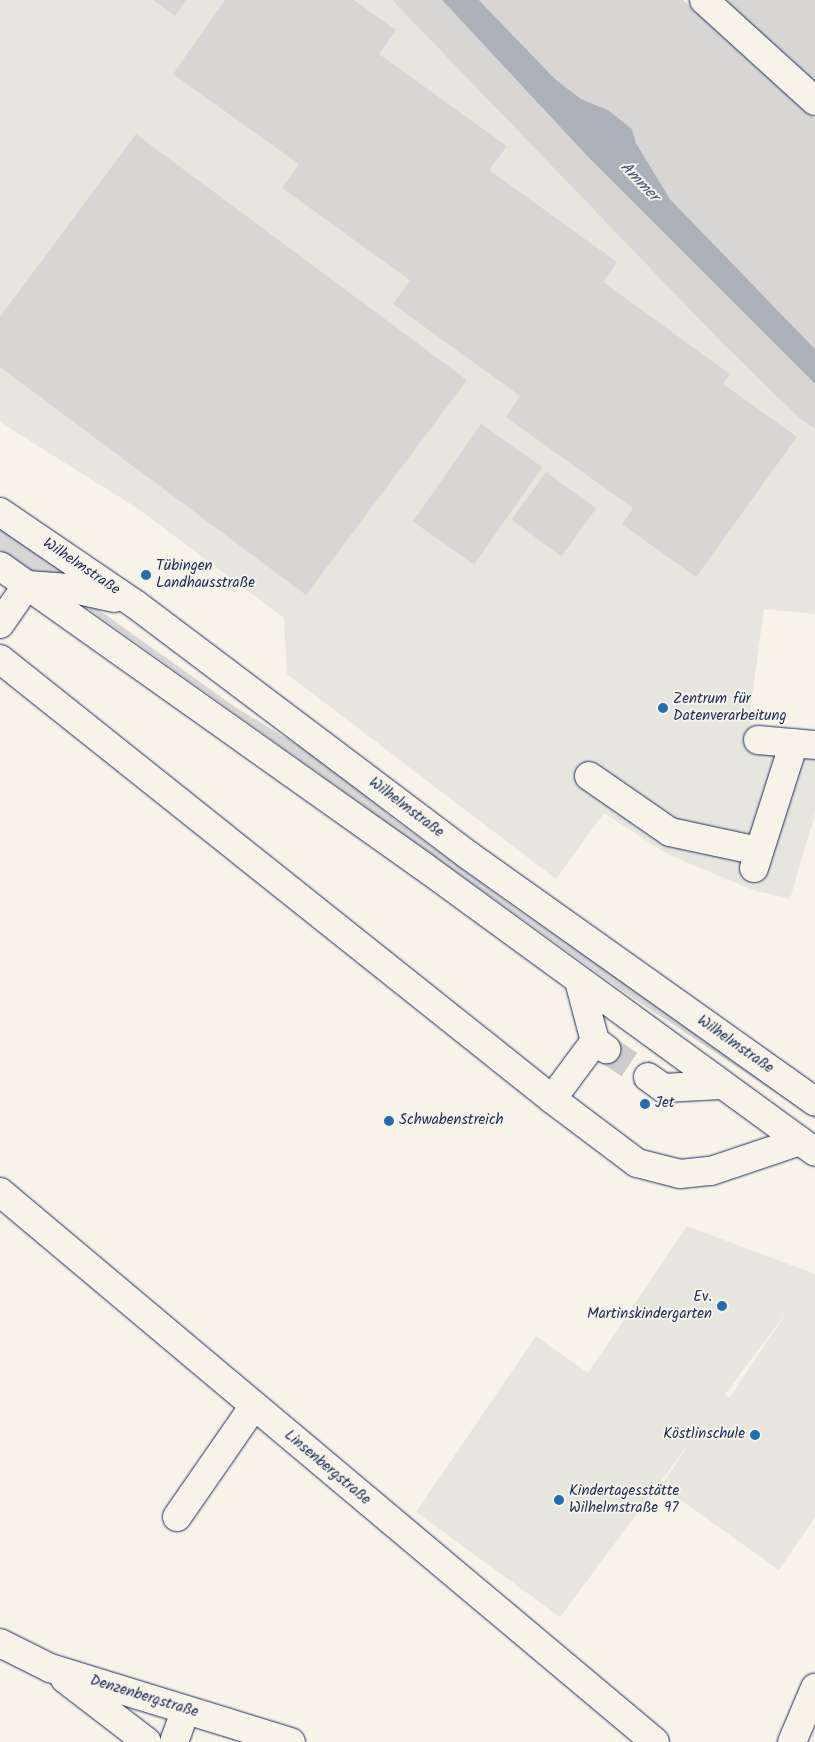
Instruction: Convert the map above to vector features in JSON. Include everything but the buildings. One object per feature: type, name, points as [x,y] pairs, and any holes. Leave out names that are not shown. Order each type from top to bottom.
[{"type":"street","points":[[704,0],[815,101]]},
{"type":"street","name":"Wilhelmstraße","points":[[0,512],[135,604],[468,855],[815,1102]]},
{"type":"street","points":[[0,566],[579,980],[808,1147]]},
{"type":"street","points":[[27,585],[91,591],[135,604]]},
{"type":"street","points":[[0,624],[27,585]]},
{"type":"street","points":[[0,659],[552,1099],[637,1163],[680,1174],[711,1171],[808,1147]]},
{"type":"street","points":[[589,776],[670,832],[756,860],[804,744],[758,740]]},
{"type":"street","points":[[552,1099],[600,1045],[579,980]]},
{"type":"street","points":[[648,1077],[663,1088],[721,1085]]},
{"type":"street","name":"Linsenbergstraße","points":[[0,1192],[655,1742]]},
{"type":"street","points":[[177,1517],[254,1406]]},
{"type":"street","name":"Denzenbergstraße","points":[[0,1643],[50,1668],[291,1742]]},
{"type":"street","points":[[50,1668],[147,1742]]},
{"type":"street","points":[[792,1742],[815,1688]]},
{"type":"street","points":[[174,1742],[185,1710]]},
{"type":"shaded area","points":[[0,0],[392,0],[722,343],[799,418],[815,429],[815,614],[764,609],[749,720],[758,740],[815,745],[815,813],[790,899],[753,890],[667,854],[604,813],[556,879],[287,674],[284,618],[137,508],[0,422]]},
{"type":"shaded area","points":[[153,0],[186,0],[175,16]]},
{"type":"shaded area","points":[[225,0],[354,0],[396,30],[379,54],[507,146],[489,170],[617,262],[603,282],[730,374],[723,384],[797,437],[696,577],[622,524],[633,508],[506,417],[520,396],[393,304],[410,280],[282,188],[299,164],[173,74]]},
{"type":"shaded area","points":[[392,0],[442,0],[589,158],[815,384],[815,429],[799,418],[722,343]]},
{"type":"shaded area","points":[[479,0],[683,0],[815,119],[815,349],[670,199],[636,143],[632,129],[608,110],[581,99],[555,79]]},
{"type":"shaded area","points":[[716,0],[815,0],[815,88]]},
{"type":"shaded area","points":[[136,134],[467,380],[306,595],[0,367],[0,317]]},
{"type":"shaded area","points":[[481,424],[542,467],[474,564],[413,521]]},
{"type":"shaded area","points":[[546,472],[596,508],[561,556],[511,520]]},
{"type":"shaded area","points":[[0,527],[73,578],[41,579],[0,550]]},
{"type":"shaded area","points":[[82,604],[96,608],[235,707],[322,760],[394,819],[514,907],[815,1113],[815,1119],[627,994]]},
{"type":"shaded area","points":[[687,1226],[815,1274],[815,1517],[779,1570],[661,1486],[693,1438],[560,1617],[416,1512],[536,1336],[588,1373]],"holes":[[[789,1309],[730,1397],[725,1394]]]},
{"type":"water","name":"Ammer","points":[[442,0],[479,0],[555,79],[581,99],[608,110],[632,129],[636,143],[670,199],[815,349],[815,384],[589,158]]},
{"type":"tunnel","points":[[606,1049],[648,1077]]},
{"type":"place","name":"Tübingen Landhausstraße","points":[[146,575]]},
{"type":"place","name":"Zentrum für Datenverarbeitung","points":[[663,708]]},
{"type":"place","name":"Jet","points":[[645,1104]]},
{"type":"place","name":"Schwabenstreich","points":[[389,1121]]},
{"type":"place","name":"Ev. Martinskindergarten","points":[[722,1306]]},
{"type":"place","name":"Köstlinschule","points":[[755,1435]]},
{"type":"place","name":"Kindertagesstätte Wilhelmstraße 97","points":[[559,1500]]}]
